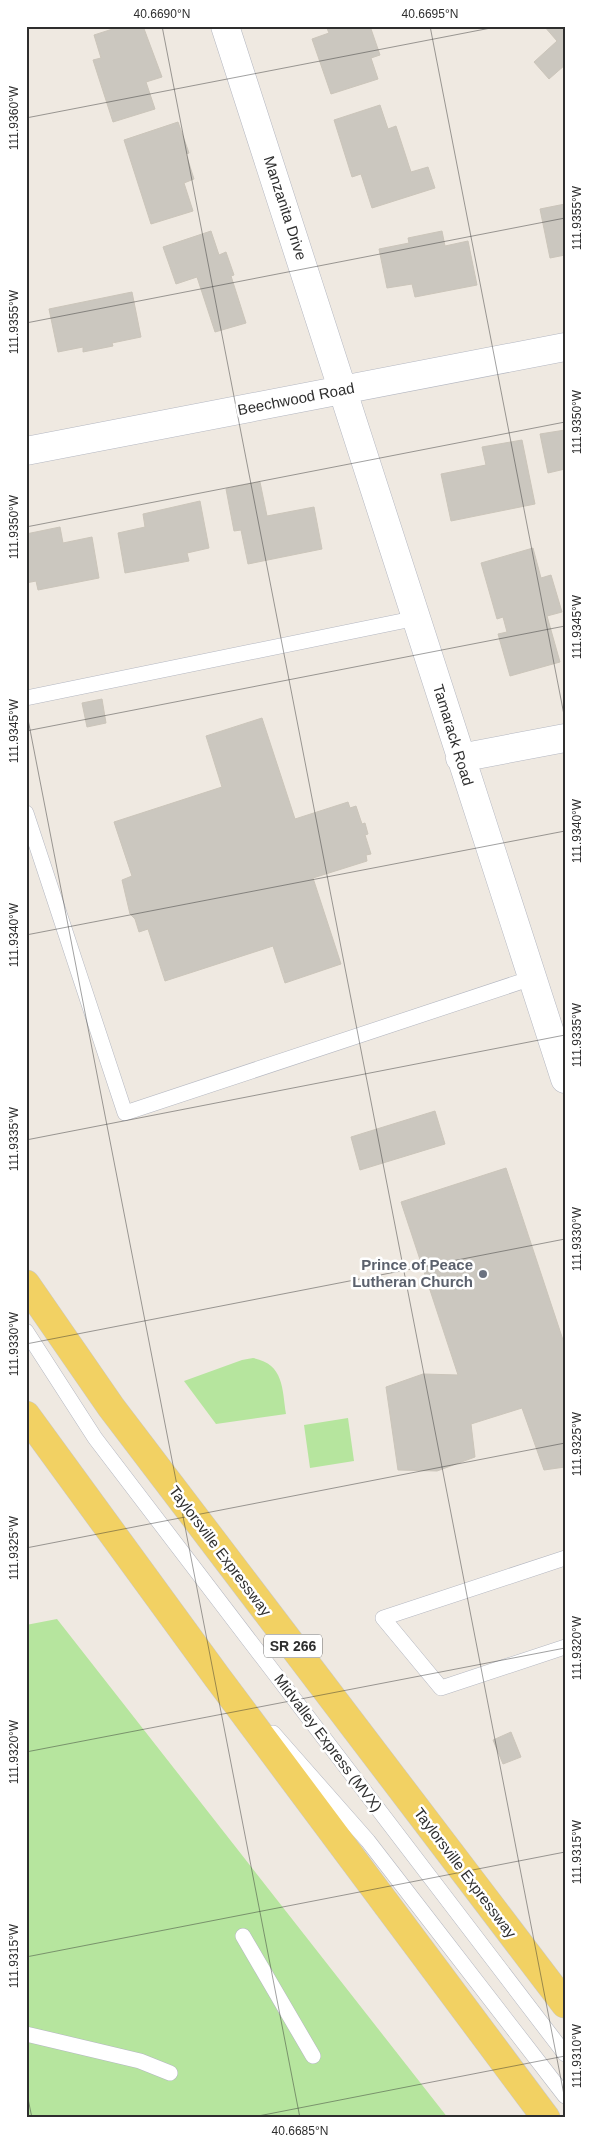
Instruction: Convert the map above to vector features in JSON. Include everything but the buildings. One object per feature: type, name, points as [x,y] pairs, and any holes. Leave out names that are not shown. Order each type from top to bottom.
[{"type":"main road","name":"Taylorsville Expressway","points":[[26,1284],[117,1414],[565,2004]]},
{"type":"main road","points":[[26,1415],[217,1677],[546,2118]]},
{"type":"street","name":"Manzanita Drive","points":[[225,26],[342,390]]},
{"type":"street","name":"Beechwood Road","points":[[26,451],[565,347]]},
{"type":"street","name":"Tamarack Road","points":[[342,390],[565,1079]]},
{"type":"street","points":[[460,758],[565,738]]},
{"type":"lane","points":[[26,698],[417,618]]},
{"type":"lane","points":[[26,813],[125,1113],[532,978]]},
{"type":"lane","name":"Midvalley Express (MVX)","points":[[26,1332],[95,1438],[565,2054]]},
{"type":"lane","points":[[565,1558],[383,1618],[441,1688],[565,1648]]},
{"type":"lane","name":"Midvalley Express (MVX)","points":[[217,1677],[275,1734],[368,1841],[565,2096]]},
{"type":"lane","points":[[243,1936],[313,2056]]},
{"type":"lane","points":[[26,2034],[140,2061],[170,2073]]},
{"type":"green space","points":[[253,1358],[263,1361],[276,1372],[282,1386],[286,1414],[216,1424],[184,1381],[242,1360]]},
{"type":"green space","points":[[348,1418],[354,1461],[310,1468],[304,1425]]},
{"type":"green space","points":[[57,1619],[448,2118],[26,2118],[26,1625]]},
{"type":"place","name":"Prince of Peace Lutheran Church","points":[[483,1274]]}]
